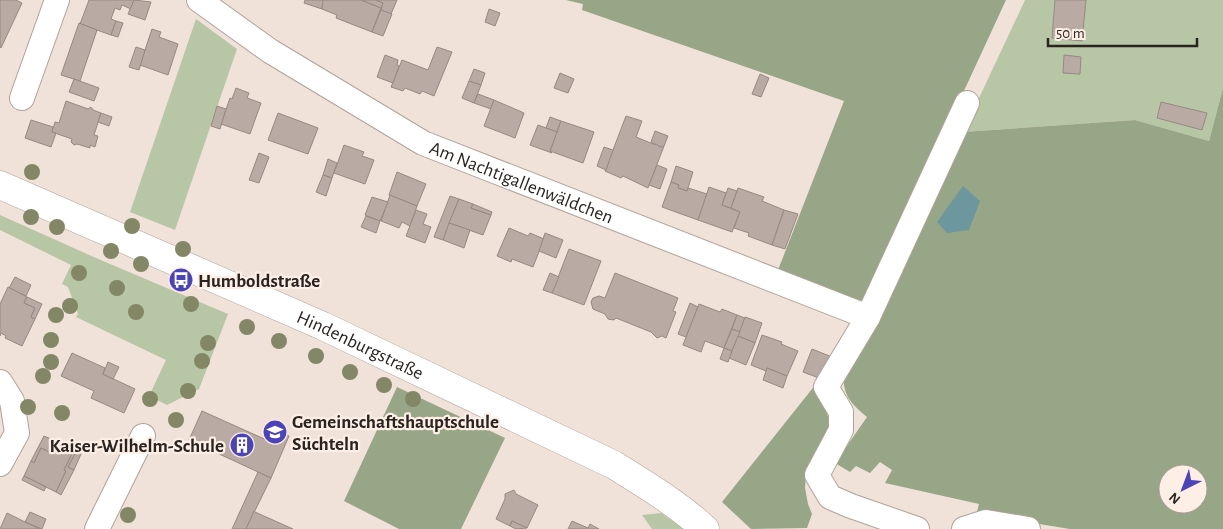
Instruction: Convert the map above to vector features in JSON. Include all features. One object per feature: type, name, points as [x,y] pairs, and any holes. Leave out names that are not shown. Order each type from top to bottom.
[{"type":"main road","name":"Hindenburgstraße","points":[[0,185],[323,326],[614,466],[690,514],[706,529]]},
{"type":"street","points":[[22,98],[57,0]]},
{"type":"street","name":"Am Nachtigallenwäldchen","points":[[199,0],[270,51],[423,143],[868,317]]},
{"type":"street","points":[[917,529],[851,506],[830,496],[817,475],[841,430],[841,412],[826,388],[868,317],[968,103]]},
{"type":"street","points":[[0,382],[12,401],[17,433],[0,464]]},
{"type":"street","points":[[97,529],[143,436]]},
{"type":"street","points":[[964,529],[986,522],[1028,529]]},
{"type":"green space","points":[[566,0],[1006,0],[865,305],[778,270],[844,101],[582,10],[583,4]]},
{"type":"green space","points":[[1025,0],[1223,0],[1223,88],[1209,141],[1135,120],[963,132]]},
{"type":"green space","points":[[196,19],[237,49],[175,230],[130,212]]},
{"type":"green space","points":[[1223,88],[1223,529],[1070,529],[990,516],[976,516],[979,504],[885,483],[892,470],[880,462],[870,473],[856,466],[850,472],[835,463],[867,417],[853,404],[847,394],[844,375],[963,132],[1135,120],[1209,141]]},
{"type":"green space","points":[[0,215],[228,314],[199,389],[167,405],[149,396],[166,360],[76,317],[78,314],[68,287],[62,284],[71,265],[0,230]]},
{"type":"green space","points":[[816,384],[830,424],[829,431],[813,456],[806,475],[805,488],[812,514],[807,528],[751,529],[722,502]]},
{"type":"green space","points":[[397,387],[505,438],[461,529],[399,529],[344,501]]},
{"type":"green space","points":[[661,513],[684,529],[652,529],[642,515]]},
{"type":"water","points":[[963,186],[980,201],[969,230],[947,233],[937,222]]},
{"type":"building","points":[[0,0],[16,0],[22,3],[1,48],[0,47]]},
{"type":"building","points":[[89,0],[134,0],[131,9],[122,5],[120,10],[115,8],[111,19],[116,21],[111,35],[80,24]]},
{"type":"building","points":[[134,0],[151,2],[145,20],[128,14]]},
{"type":"building","points":[[305,0],[323,0],[322,9],[304,3]]},
{"type":"building","points":[[323,0],[361,0],[381,8],[372,32],[336,18],[337,15],[322,9]]},
{"type":"building","points":[[361,0],[376,0],[383,3],[381,8]]},
{"type":"building","points":[[376,0],[397,0],[391,14],[381,10],[383,3]]},
{"type":"building","points":[[1055,0],[1086,0],[1082,41],[1052,38]]},
{"type":"building","points":[[489,9],[500,13],[495,26],[485,22]]},
{"type":"building","points":[[381,10],[392,14],[383,36],[372,32]]},
{"type":"building","points":[[116,21],[123,23],[118,37],[111,35]]},
{"type":"building","points":[[79,23],[97,30],[80,81],[61,75]]},
{"type":"building","points":[[152,29],[161,32],[159,37],[178,44],[168,75],[140,65]]},
{"type":"building","points":[[136,47],[145,50],[139,70],[129,67]]},
{"type":"building","points":[[437,47],[452,52],[434,96],[422,91],[420,94],[405,88],[403,91],[391,87],[402,60],[428,70]]},
{"type":"building","points":[[385,55],[398,60],[397,65],[399,66],[393,83],[377,77]]},
{"type":"building","points":[[1064,55],[1081,57],[1080,74],[1063,73]]},
{"type":"building","points":[[474,69],[485,73],[481,85],[469,81]]},
{"type":"building","points":[[560,73],[574,79],[568,93],[554,88]]},
{"type":"building","points":[[760,74],[769,78],[761,97],[752,94]]},
{"type":"building","points":[[74,79],[99,88],[94,101],[69,92]]},
{"type":"building","points":[[469,81],[481,85],[474,103],[462,98]]},
{"type":"building","points":[[236,88],[249,93],[247,98],[261,103],[250,134],[221,124],[230,98],[232,99]]},
{"type":"building","points":[[478,94],[494,100],[491,109],[474,103]]},
{"type":"building","points":[[494,100],[524,113],[515,138],[484,126]]},
{"type":"building","points":[[66,101],[88,109],[91,107],[93,110],[101,113],[94,135],[98,136],[95,147],[90,145],[90,148],[77,144],[74,145],[71,142],[72,139],[52,132],[55,122],[59,123]]},
{"type":"building","points":[[1161,102],[1207,113],[1202,130],[1157,118]]},
{"type":"building","points":[[217,106],[226,109],[220,129],[211,126]]},
{"type":"building","points":[[101,113],[112,117],[109,126],[98,122]]},
{"type":"building","points":[[278,113],[318,128],[308,154],[268,140]]},
{"type":"building","points":[[626,116],[642,121],[636,137],[661,147],[664,146],[648,188],[623,176],[621,178],[605,171]]},
{"type":"building","points":[[550,117],[561,121],[557,132],[546,128]]},
{"type":"building","points":[[31,120],[53,127],[52,132],[56,133],[51,147],[25,138]]},
{"type":"building","points":[[561,121],[594,132],[583,163],[550,151]]},
{"type":"building","points":[[538,125],[557,132],[550,151],[552,153],[530,145]]},
{"type":"building","points":[[655,131],[668,136],[664,146],[661,147],[651,142]]},
{"type":"building","points":[[344,145],[364,152],[362,156],[374,160],[365,184],[334,173]]},
{"type":"building","points":[[604,147],[613,150],[606,170],[597,166]]},
{"type":"building","points":[[259,153],[269,157],[259,183],[249,180]]},
{"type":"building","points":[[328,159],[337,163],[332,178],[323,175]]},
{"type":"building","points":[[657,165],[667,169],[660,189],[649,185]]},
{"type":"building","points":[[676,166],[693,172],[687,191],[678,188],[679,185],[671,182]]},
{"type":"building","points":[[397,172],[426,184],[417,206],[389,195]]},
{"type":"building","points":[[323,175],[332,178],[326,196],[316,192]]},
{"type":"building","points":[[671,182],[679,185],[678,188],[687,191],[688,188],[707,194],[698,220],[662,207]]},
{"type":"building","points":[[709,187],[726,193],[722,205],[740,212],[732,232],[698,220]]},
{"type":"building","points":[[728,188],[737,191],[731,208],[722,205]]},
{"type":"building","points":[[738,188],[764,197],[762,201],[784,210],[772,245],[748,236],[749,233],[734,228],[740,212],[731,208]]},
{"type":"building","points":[[390,195],[417,206],[410,226],[402,222],[399,228],[381,221]]},
{"type":"building","points":[[450,196],[459,199],[443,240],[434,237]]},
{"type":"building","points":[[372,197],[388,202],[380,221],[365,215]]},
{"type":"building","points":[[459,199],[473,204],[471,208],[491,215],[483,235],[449,223]]},
{"type":"building","points":[[473,204],[492,212],[491,215],[471,208]]},
{"type":"building","points":[[416,210],[427,214],[423,224],[431,227],[425,243],[406,236]]},
{"type":"building","points":[[784,210],[798,214],[785,249],[772,245]]},
{"type":"building","points":[[366,216],[380,221],[376,233],[361,227]]},
{"type":"building","points":[[449,223],[470,230],[464,248],[443,240]]},
{"type":"building","points":[[509,228],[528,236],[530,233],[544,239],[533,267],[512,259],[511,262],[497,256]]},
{"type":"building","points":[[545,233],[563,240],[556,258],[539,251]]},
{"type":"building","points":[[569,249],[601,261],[584,305],[552,293]]},
{"type":"building","points":[[550,273],[559,277],[552,293],[543,290]]},
{"type":"building","points":[[615,273],[678,298],[673,311],[676,312],[666,338],[662,336],[657,338],[651,332],[616,318],[614,320],[608,319],[605,314],[593,309],[591,302],[593,298],[599,296],[605,298]]},
{"type":"building","points":[[15,277],[31,285],[26,296],[9,288]]},
{"type":"building","points":[[8,287],[27,297],[24,303],[35,308],[31,317],[35,319],[22,346],[5,338],[6,336],[1,333],[0,336],[0,304]]},
{"type":"building","points":[[27,297],[42,304],[35,319],[31,317],[35,308],[24,303]]},
{"type":"building","points":[[690,303],[698,307],[686,337],[678,334]]},
{"type":"building","points":[[699,304],[720,312],[722,309],[737,315],[724,348],[705,341],[701,352],[683,345]]},
{"type":"building","points":[[737,315],[745,318],[740,332],[732,329]]},
{"type":"building","points":[[745,317],[762,323],[755,343],[738,336]]},
{"type":"building","points":[[732,329],[740,332],[732,351],[724,348]]},
{"type":"building","points":[[762,335],[782,342],[781,344],[798,351],[787,376],[767,368],[766,371],[751,365]]},
{"type":"building","points":[[738,336],[755,343],[746,365],[729,358]]},
{"type":"building","points":[[724,348],[732,351],[728,362],[720,359]]},
{"type":"building","points":[[812,349],[832,357],[819,378],[803,372]]},
{"type":"building","points":[[72,353],[105,368],[103,374],[135,389],[124,413],[91,398],[94,391],[61,376]]},
{"type":"building","points":[[108,362],[119,367],[113,379],[103,374]]},
{"type":"building","points":[[767,368],[787,376],[783,388],[763,380]]},
{"type":"building","name":"Kaiser-Wilhelm-Schule","points":[[202,411],[271,442],[276,430],[289,436],[271,478],[189,440]]},
{"type":"building","points":[[44,436],[58,442],[53,454],[41,448],[34,463],[31,461]]},
{"type":"building","points":[[58,442],[74,450],[56,492],[24,476],[31,461],[34,463],[41,448],[53,454]]},
{"type":"building","points":[[74,450],[76,452],[68,467],[74,470],[61,495],[56,492]]},
{"type":"building","points":[[76,452],[81,454],[74,470],[68,467]]},
{"type":"building","points":[[258,472],[271,478],[246,529],[232,529]]},
{"type":"building","points":[[24,476],[46,487],[44,491],[22,480]]},
{"type":"building","points":[[514,490],[516,494],[538,505],[527,528],[512,521],[510,526],[496,519],[505,499],[505,494]]},
{"type":"building","points":[[30,512],[46,519],[42,529],[25,522]]},
{"type":"building","points":[[255,512],[293,529],[246,529]]},
{"type":"building","points":[[7,513],[25,522],[40,529],[0,529]]},
{"type":"building","points":[[512,521],[527,528],[516,529],[510,526]]},
{"type":"building","points":[[572,521],[588,528],[590,524],[599,529],[568,529]]},
{"type":"place","name":"Humboldstraße","points":[[181,280]]},
{"type":"place","name":"Gemeinschaftshauptschule Süchteln","points":[[275,432]]},
{"type":"place","name":"Kaiser-Wilhelm-Schule","points":[[242,445]]}]
